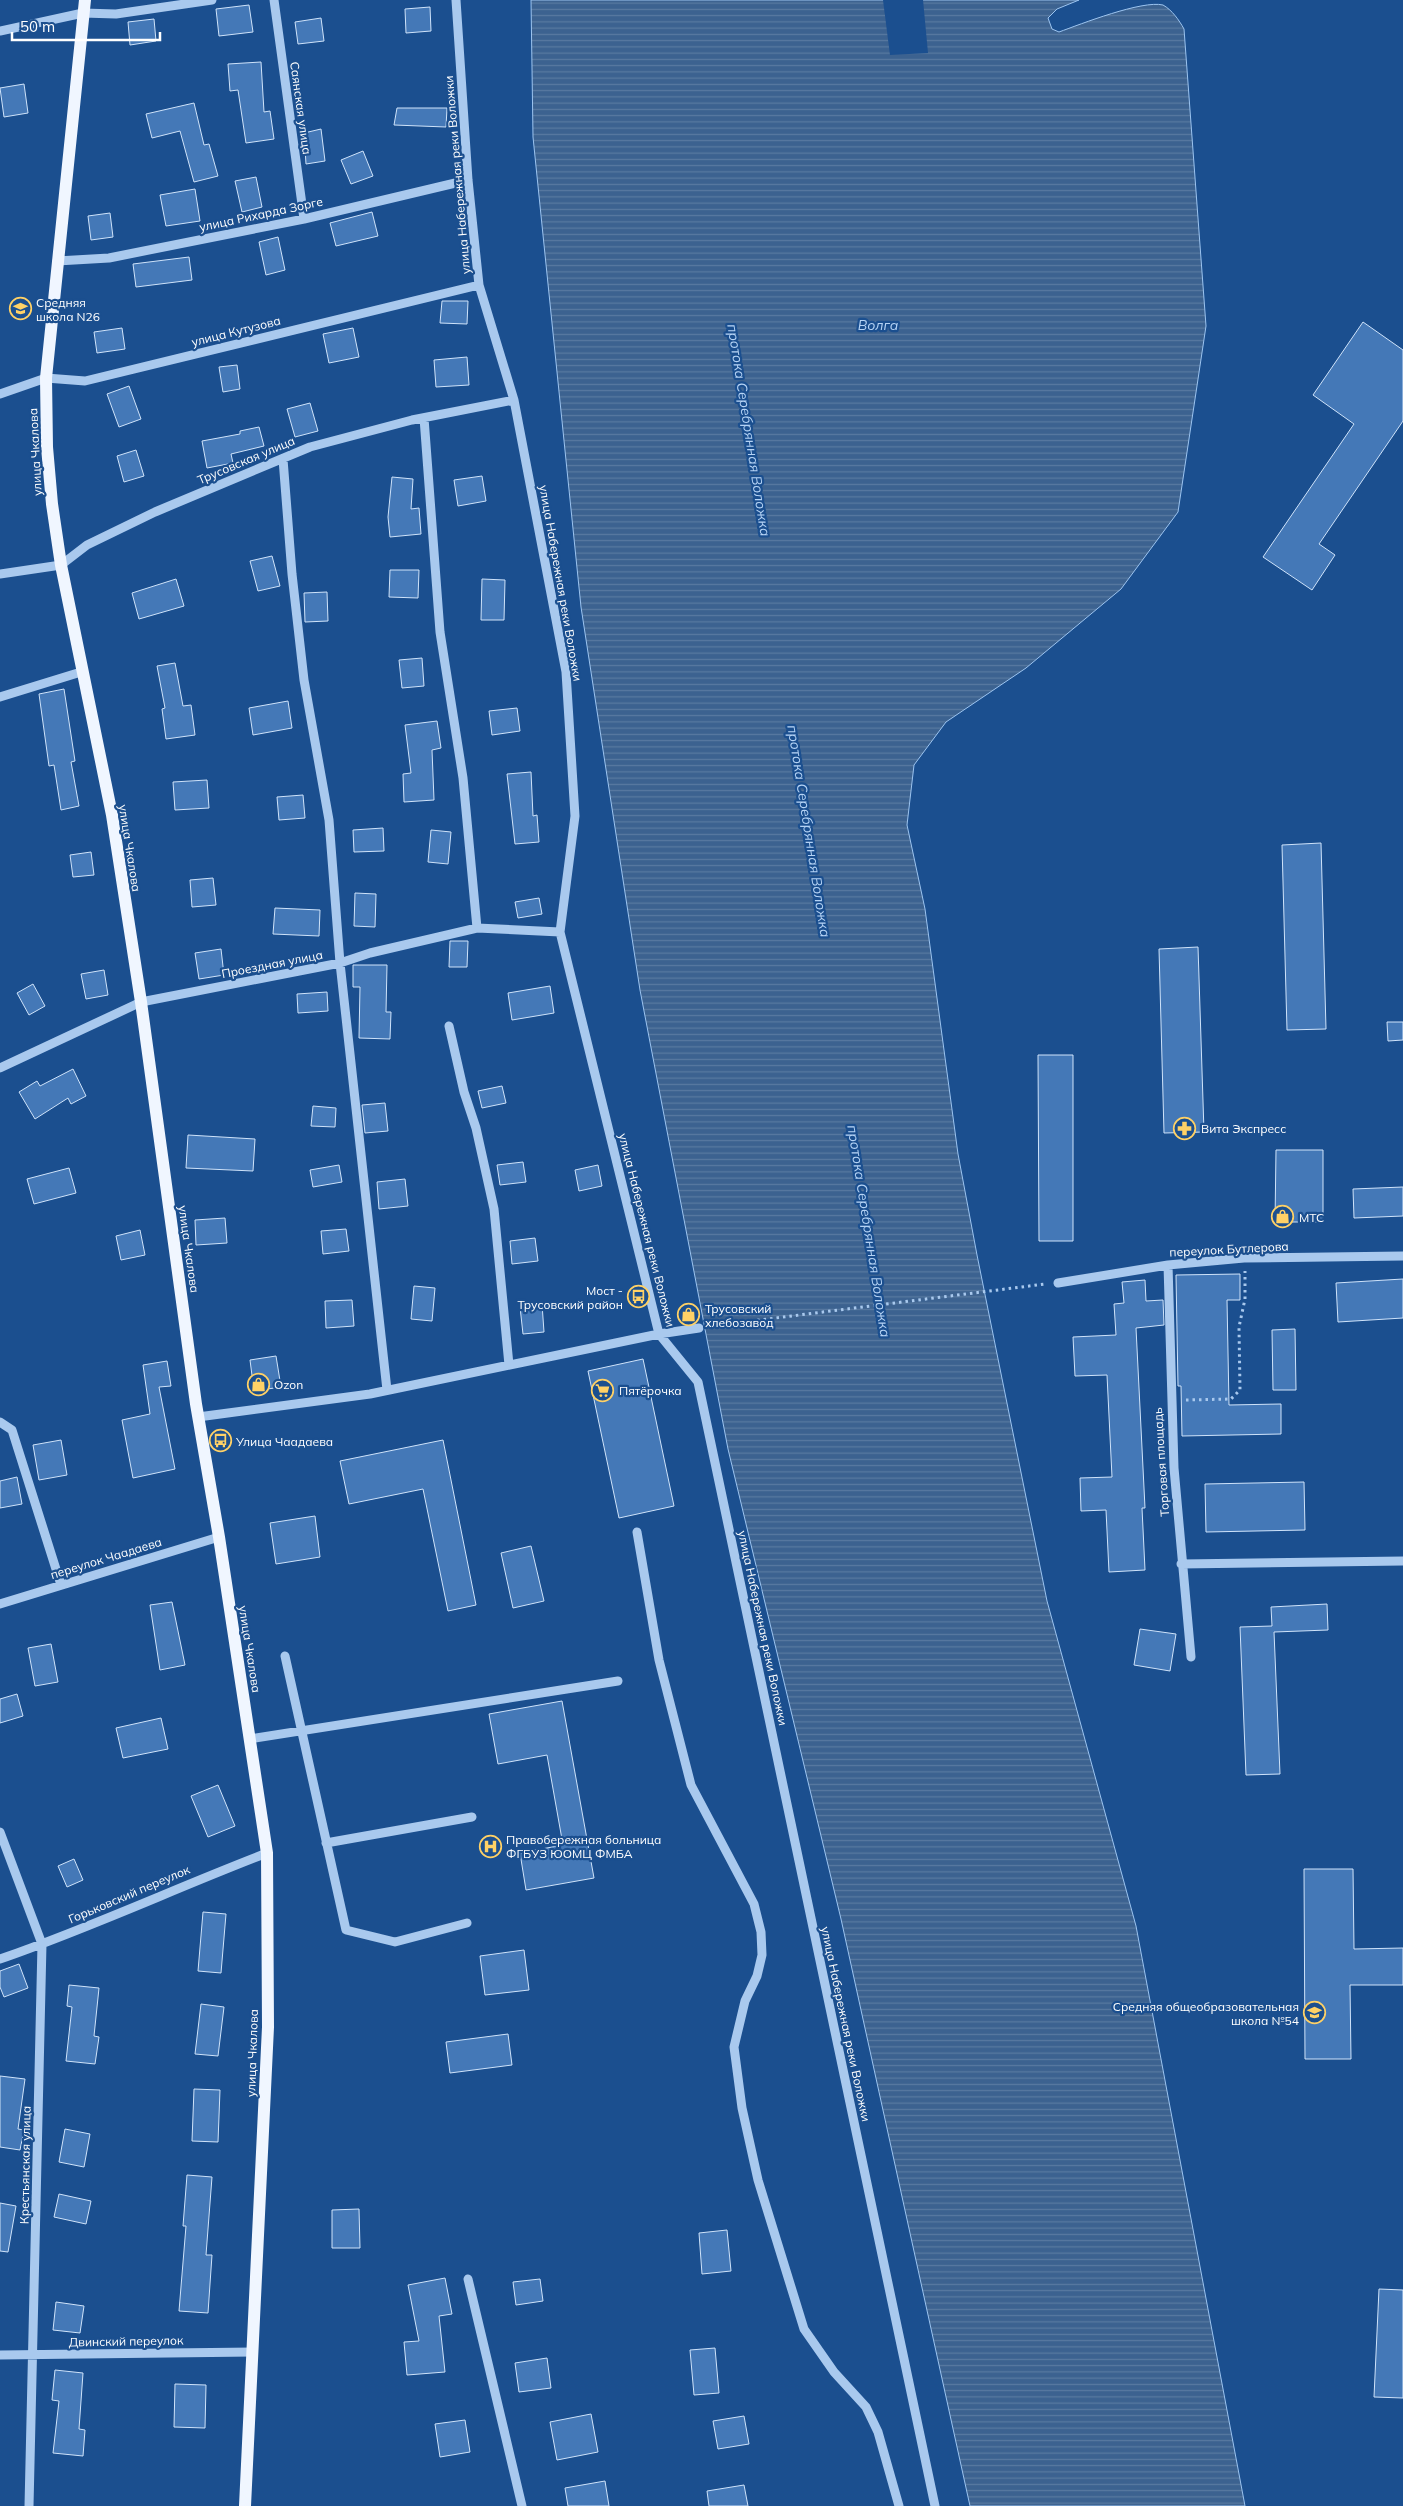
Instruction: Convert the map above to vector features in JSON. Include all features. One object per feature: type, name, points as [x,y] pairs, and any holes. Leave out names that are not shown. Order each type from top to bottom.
[{"type":"main road","name":"улица Чкалова","points":[[85,0],[46,378],[47,447],[52,504],[61,565],[81,672],[112,815],[141,1002],[198,1418],[219,1537],[267,1853],[268,2027],[245,2506]]},
{"type":"street","points":[[0,31],[84,14],[116,14],[212,0]]},
{"type":"street","name":"Саянская улица","points":[[274,0],[304,219]]},
{"type":"street","name":"улица Набережная реки Воложки","points":[[456,0],[468,180],[479,285],[514,400],[566,672],[575,816],[560,932],[659,1334],[698,1382],[935,2506]]},
{"type":"street","name":"улица Рихарда Зорге","points":[[57,261],[109,258],[304,219],[468,180]]},
{"type":"street","name":"улица Кутузова","points":[[0,394],[46,378],[85,381],[479,285]]},
{"type":"street","name":"Трусовская улица","points":[[0,574],[61,565],[87,545],[156,512],[310,447],[424,418],[514,400]]},
{"type":"street","points":[[424,418],[440,632],[464,778],[477,928]]},
{"type":"street","points":[[283,459],[292,574],[304,680],[329,820],[340,963],[387,1390]]},
{"type":"street","points":[[0,697],[81,672]]},
{"type":"street","name":"Проездная улица","points":[[0,1068],[141,1002],[340,963],[379,951],[477,928],[560,932]]},
{"type":"street","points":[[449,1026],[464,1092],[476,1128],[494,1209],[509,1365]]},
{"type":"street","name":"переулок Бутлерова","points":[[1058,1283],[1168,1265],[1244,1258],[1403,1256]]},
{"type":"street","name":"Торговая площадь","points":[[1168,1265],[1170,1401],[1181,1564],[1191,1657]]},
{"type":"street","points":[[198,1418],[387,1390],[659,1334],[699,1328]]},
{"type":"street","points":[[0,1422],[12,1430],[61,1585]]},
{"type":"street","points":[[637,1532],[659,1660],[691,1785],[754,1904],[762,1932],[762,1954],[757,1976],[745,2001],[734,2047],[742,2108],[758,2180],[804,2330],[834,2372],[866,2407],[878,2432],[899,2506]]},
{"type":"street","name":"переулок Чаадаева","points":[[0,1604],[219,1537]]},
{"type":"street","points":[[1181,1564],[1403,1561]]},
{"type":"street","points":[[285,1656],[346,1930],[395,1942],[467,1923]]},
{"type":"street","points":[[250,1739],[618,1681]]},
{"type":"street","points":[[326,1843],[472,1817]]},
{"type":"street","name":"Крестьянская улица","points":[[0,1832],[42,1944],[30,2506]]},
{"type":"street","name":"Горьковский переулок","points":[[0,1959],[42,1944],[183,1885],[267,1853]]},
{"type":"street","points":[[468,2279],[522,2506]]},
{"type":"street","name":"Двинский переулок","points":[[0,2355],[253,2352]]},
{"type":"path","points":[[1170,1401],[1231,1399],[1238,1394],[1240,1390],[1240,1327],[1245,1299],[1244,1258]]},
{"type":"path","points":[[699,1328],[1058,1283]]},
{"type":"water","name":"Волга","points":[[531,0],[1079,0],[1057,9],[1048,18],[1052,29],[1059,32],[1127,9],[1153,4],[1166,7],[1184,29],[1206,326],[1178,512],[1121,589],[1026,668],[946,722],[914,765],[907,825],[925,909],[958,1154],[977,1255],[1047,1601],[1136,1926],[1245,2506],[970,2506],[841,1919],[728,1449],[640,990],[581,607],[533,137]]},
{"type":"pier","points":[[883,0],[923,0],[928,53],[890,55]]},
{"type":"building","points":[[249,5],[253,32],[219,36],[216,9]]},
{"type":"building","points":[[430,7],[431,31],[406,33],[405,9]]},
{"type":"building","points":[[321,18],[324,41],[298,44],[295,22]]},
{"type":"building","points":[[154,19],[156,41],[130,45],[128,22]]},
{"type":"building","points":[[261,62],[264,112],[270,111],[274,139],[246,143],[238,90],[230,91],[228,64]]},
{"type":"building","points":[[24,84],[28,113],[4,117],[0,88]]},
{"type":"building","points":[[194,103],[204,145],[209,144],[218,176],[194,182],[180,131],[152,138],[146,114]]},
{"type":"building","points":[[397,108],[447,108],[446,127],[394,125]]},
{"type":"building","points":[[321,129],[325,161],[306,164],[304,133]]},
{"type":"building","points":[[363,151],[373,176],[351,184],[341,160]]},
{"type":"building","points":[[256,177],[262,207],[242,212],[235,181]]},
{"type":"building","points":[[195,189],[200,221],[166,226],[160,195]]},
{"type":"building","points":[[372,212],[378,236],[336,246],[330,223]]},
{"type":"building","points":[[110,213],[113,237],[91,240],[88,216]]},
{"type":"building","points":[[278,237],[285,270],[266,275],[259,242]]},
{"type":"building","points":[[189,257],[192,280],[136,287],[133,264]]},
{"type":"building","points":[[442,301],[468,301],[467,324],[440,323]]},
{"type":"building","points":[[1363,322],[1403,350],[1403,421],[1319,544],[1335,555],[1312,590],[1263,557],[1354,424],[1313,395]]},
{"type":"building","points":[[122,328],[125,349],[97,353],[94,332]]},
{"type":"building","points":[[353,328],[359,357],[329,363],[323,334]]},
{"type":"building","points":[[467,357],[469,385],[436,387],[434,360]]},
{"type":"building","points":[[237,365],[240,389],[223,392],[219,367]]},
{"type":"building","points":[[129,386],[141,419],[119,427],[107,394]]},
{"type":"building","points":[[310,403],[318,431],[295,437],[287,409]]},
{"type":"building","points":[[259,427],[264,446],[231,454],[233,463],[207,468],[202,441],[240,434],[240,431]]},
{"type":"building","points":[[136,450],[144,476],[124,482],[117,456]]},
{"type":"building","points":[[482,476],[486,501],[458,506],[454,480]]},
{"type":"building","points":[[392,477],[413,479],[411,509],[419,508],[421,534],[390,537],[388,517]]},
{"type":"building","points":[[272,556],[280,586],[258,591],[250,561]]},
{"type":"building","points":[[390,570],[419,570],[418,598],[389,597]]},
{"type":"building","points":[[176,579],[184,606],[139,619],[132,593]]},
{"type":"building","points":[[482,579],[505,580],[504,620],[481,620]]},
{"type":"building","points":[[327,592],[328,621],[305,622],[304,593]]},
{"type":"building","points":[[422,658],[424,686],[402,688],[399,660]]},
{"type":"building","points":[[175,663],[183,706],[191,705],[195,735],[166,739],[162,709],[165,708],[157,666]]},
{"type":"building","points":[[64,689],[75,761],[71,762],[79,806],[61,810],[54,765],[49,766],[39,694]]},
{"type":"building","points":[[288,701],[292,728],[253,735],[249,708]]},
{"type":"building","points":[[517,708],[520,731],[492,735],[489,711]]},
{"type":"building","points":[[437,721],[441,748],[432,750],[434,800],[404,802],[403,774],[411,773],[405,725]]},
{"type":"building","points":[[531,772],[533,816],[537,815],[539,842],[515,844],[507,774]]},
{"type":"building","points":[[207,780],[209,808],[175,810],[173,782]]},
{"type":"building","points":[[303,795],[305,818],[279,820],[277,797]]},
{"type":"building","points":[[383,828],[384,851],[354,852],[353,830]]},
{"type":"building","points":[[431,830],[451,832],[448,864],[428,862]]},
{"type":"building","points":[[1321,843],[1326,1029],[1287,1030],[1282,845]]},
{"type":"building","points":[[91,852],[94,875],[73,877],[70,855]]},
{"type":"building","points":[[213,878],[216,905],[192,907],[190,880]]},
{"type":"building","points":[[355,893],[376,894],[375,927],[354,926]]},
{"type":"building","points":[[539,898],[542,914],[518,918],[515,902]]},
{"type":"building","points":[[275,908],[320,910],[319,936],[273,934]]},
{"type":"building","points":[[450,941],[468,941],[467,967],[449,967]]},
{"type":"building","points":[[1198,947],[1204,1132],[1164,1133],[1159,949]]},
{"type":"building","points":[[221,949],[224,975],[199,979],[195,953]]},
{"type":"building","points":[[353,965],[387,965],[386,1012],[391,1012],[390,1039],[359,1038],[360,987],[353,987]]},
{"type":"building","points":[[104,970],[108,995],[86,999],[81,974]]},
{"type":"building","points":[[33,984],[45,1006],[29,1015],[17,993]]},
{"type":"building","points":[[550,986],[554,1013],[512,1020],[508,993]]},
{"type":"building","points":[[327,992],[328,1011],[298,1013],[297,994]]},
{"type":"building","points":[[1387,1022],[1403,1022],[1403,1040],[1388,1041]]},
{"type":"building","points":[[1038,1055],[1073,1055],[1073,1241],[1039,1241]]},
{"type":"building","points":[[73,1069],[86,1096],[71,1104],[68,1098],[35,1119],[19,1092],[37,1081],[40,1086]]},
{"type":"building","points":[[502,1086],[506,1103],[482,1108],[478,1091]]},
{"type":"building","points":[[385,1103],[388,1131],[365,1133],[362,1105]]},
{"type":"building","points":[[313,1106],[336,1108],[335,1127],[311,1126]]},
{"type":"building","points":[[188,1135],[255,1139],[253,1171],[186,1168]]},
{"type":"building","points":[[1276,1150],[1323,1150],[1323,1222],[1275,1222]]},
{"type":"building","points":[[523,1162],[526,1182],[500,1185],[497,1165]]},
{"type":"building","points":[[339,1165],[342,1182],[313,1187],[310,1170]]},
{"type":"building","points":[[598,1165],[602,1186],[579,1191],[575,1170]]},
{"type":"building","points":[[69,1168],[76,1193],[34,1204],[27,1179]]},
{"type":"building","points":[[405,1179],[408,1206],[379,1209],[377,1182]]},
{"type":"building","points":[[1403,1187],[1403,1216],[1354,1218],[1353,1189]]},
{"type":"building","points":[[225,1218],[227,1243],[196,1245],[195,1220]]},
{"type":"building","points":[[346,1229],[349,1251],[323,1254],[321,1231]]},
{"type":"building","points":[[140,1230],[145,1255],[121,1260],[116,1236]]},
{"type":"building","points":[[535,1238],[538,1261],[512,1264],[510,1241]]},
{"type":"building","points":[[1240,1274],[1240,1300],[1227,1300],[1229,1405],[1281,1404],[1281,1434],[1182,1436],[1181,1386],[1178,1386],[1176,1275]]},
{"type":"building","points":[[1403,1279],[1403,1318],[1338,1322],[1336,1283]]},
{"type":"building","points":[[1145,1280],[1146,1301],[1163,1300],[1164,1325],[1136,1328],[1145,1508],[1142,1508],[1145,1570],[1109,1572],[1106,1510],[1081,1511],[1080,1478],[1112,1477],[1107,1375],[1075,1376],[1073,1337],[1116,1335],[1114,1304],[1124,1303],[1122,1282]]},
{"type":"building","points":[[414,1286],[435,1288],[432,1321],[411,1319]]},
{"type":"building","points":[[352,1300],[354,1326],[326,1328],[325,1301]]},
{"type":"building","points":[[542,1304],[544,1332],[523,1334],[520,1307]]},
{"type":"building","points":[[1295,1329],[1296,1390],[1273,1390],[1272,1330]]},
{"type":"building","points":[[276,1356],[281,1387],[254,1391],[250,1360]]},
{"type":"building","points":[[643,1359],[674,1506],[619,1518],[588,1371]]},
{"type":"building","points":[[167,1361],[171,1386],[159,1387],[175,1469],[133,1478],[122,1420],[150,1414],[143,1365]]},
{"type":"building","points":[[61,1440],[67,1475],[39,1480],[33,1445]]},
{"type":"building","points":[[443,1440],[476,1605],[448,1611],[423,1489],[349,1504],[340,1461]]},
{"type":"building","points":[[17,1477],[22,1504],[0,1508],[0,1481]]},
{"type":"building","points":[[1304,1482],[1305,1530],[1206,1532],[1205,1484]]},
{"type":"building","points":[[315,1516],[320,1557],[276,1564],[270,1523]]},
{"type":"building","points":[[531,1546],[544,1601],[513,1608],[501,1553]]},
{"type":"building","points":[[172,1602],[185,1665],[160,1670],[150,1605]]},
{"type":"building","points":[[1327,1604],[1328,1630],[1274,1632],[1280,1774],[1246,1775],[1240,1627],[1272,1626],[1271,1607]]},
{"type":"building","points":[[1140,1629],[1176,1634],[1170,1671],[1134,1665]]},
{"type":"building","points":[[51,1644],[58,1682],[35,1686],[28,1648]]},
{"type":"building","points":[[17,1694],[23,1716],[0,1723],[0,1699]]},
{"type":"building","points":[[562,1701],[594,1878],[526,1890],[520,1853],[563,1845],[547,1755],[498,1764],[489,1714]]},
{"type":"building","points":[[161,1718],[168,1749],[123,1758],[116,1728]]},
{"type":"building","points":[[218,1785],[235,1826],[208,1837],[191,1796]]},
{"type":"building","points":[[74,1859],[83,1880],[67,1887],[58,1866]]},
{"type":"building","points":[[1304,1869],[1353,1869],[1354,1949],[1403,1948],[1403,1985],[1350,1985],[1351,2059],[1305,2059]]},
{"type":"building","points":[[203,1912],[226,1914],[221,1973],[198,1971]]},
{"type":"building","points":[[524,1950],[529,1990],[485,1995],[480,1956]]},
{"type":"building","points":[[19,1964],[28,1988],[4,1997],[0,1987],[0,1971]]},
{"type":"building","points":[[69,1985],[99,1988],[94,2036],[99,2037],[95,2064],[66,2061],[72,2007],[67,2006]]},
{"type":"building","points":[[201,2004],[224,2007],[218,2056],[195,2054]]},
{"type":"building","points":[[508,2034],[512,2065],[450,2073],[446,2042]]},
{"type":"building","points":[[0,2076],[25,2079],[18,2129],[24,2130],[20,2150],[0,2147]]},
{"type":"building","points":[[194,2089],[220,2090],[218,2142],[192,2141]]},
{"type":"building","points":[[65,2129],[90,2134],[84,2167],[59,2162]]},
{"type":"building","points":[[187,2175],[212,2177],[206,2255],[212,2255],[208,2313],[179,2311],[186,2226],[183,2226]]},
{"type":"building","points":[[59,2194],[91,2201],[86,2224],[54,2217]]},
{"type":"building","points":[[0,2203],[16,2206],[8,2252],[0,2251]]},
{"type":"building","points":[[359,2209],[360,2248],[332,2248],[332,2210]]},
{"type":"building","points":[[727,2230],[731,2271],[702,2274],[699,2233]]},
{"type":"building","points":[[445,2278],[452,2314],[439,2316],[445,2372],[407,2375],[404,2342],[419,2341],[408,2285]]},
{"type":"building","points":[[540,2279],[543,2301],[516,2305],[513,2282]]},
{"type":"building","points":[[1379,2289],[1403,2290],[1403,2398],[1374,2397]]},
{"type":"building","points":[[56,2302],[84,2306],[80,2333],[53,2330]]},
{"type":"building","points":[[715,2348],[719,2393],[694,2395],[690,2350]]},
{"type":"building","points":[[547,2358],[551,2388],[519,2392],[515,2363]]},
{"type":"building","points":[[55,2370],[83,2373],[79,2429],[85,2430],[83,2456],[53,2453],[59,2401],[52,2400]]},
{"type":"building","points":[[175,2384],[206,2385],[205,2428],[174,2427]]},
{"type":"building","points":[[591,2414],[598,2452],[557,2460],[550,2422]]},
{"type":"building","points":[[744,2416],[749,2444],[718,2449],[713,2421]]},
{"type":"building","points":[[465,2420],[470,2452],[440,2457],[435,2424]]},
{"type":"building","points":[[605,2481],[609,2506],[568,2506],[565,2488]]},
{"type":"building","points":[[744,2485],[748,2506],[709,2506],[707,2491]]},
{"type":"place","name":"Средняя школа N26","points":[[20,309]]},
{"type":"place","name":"Вита Экспресс","points":[[1185,1128]]},
{"type":"place","name":"МТС","points":[[1283,1217]]},
{"type":"place","name":"Мост - Трусовский район","points":[[639,1297]]},
{"type":"place","name":"Трусовский хлебозавод","points":[[689,1315]]},
{"type":"place","name":"Ozon","points":[[258,1384]]},
{"type":"place","name":"Пятёрочка","points":[[603,1390]]},
{"type":"place","name":"Улица Чаадаева","points":[[220,1441]]},
{"type":"place","name":"Правобережная больница ФГБУЗ ЮОМЦ ФМБА","points":[[490,1846]]},
{"type":"place","name":"Средняя общеобразовательная школа №54","points":[[1315,2013]]},
{"type":"water label","name":"протока Серебрянная Воложка","points":[[749,430]]},
{"type":"water label","name":"протока Серебрянная Воложка","points":[[809,831]]},
{"type":"water label","name":"протока Серебрянная Воложка","points":[[869,1231]]}]
